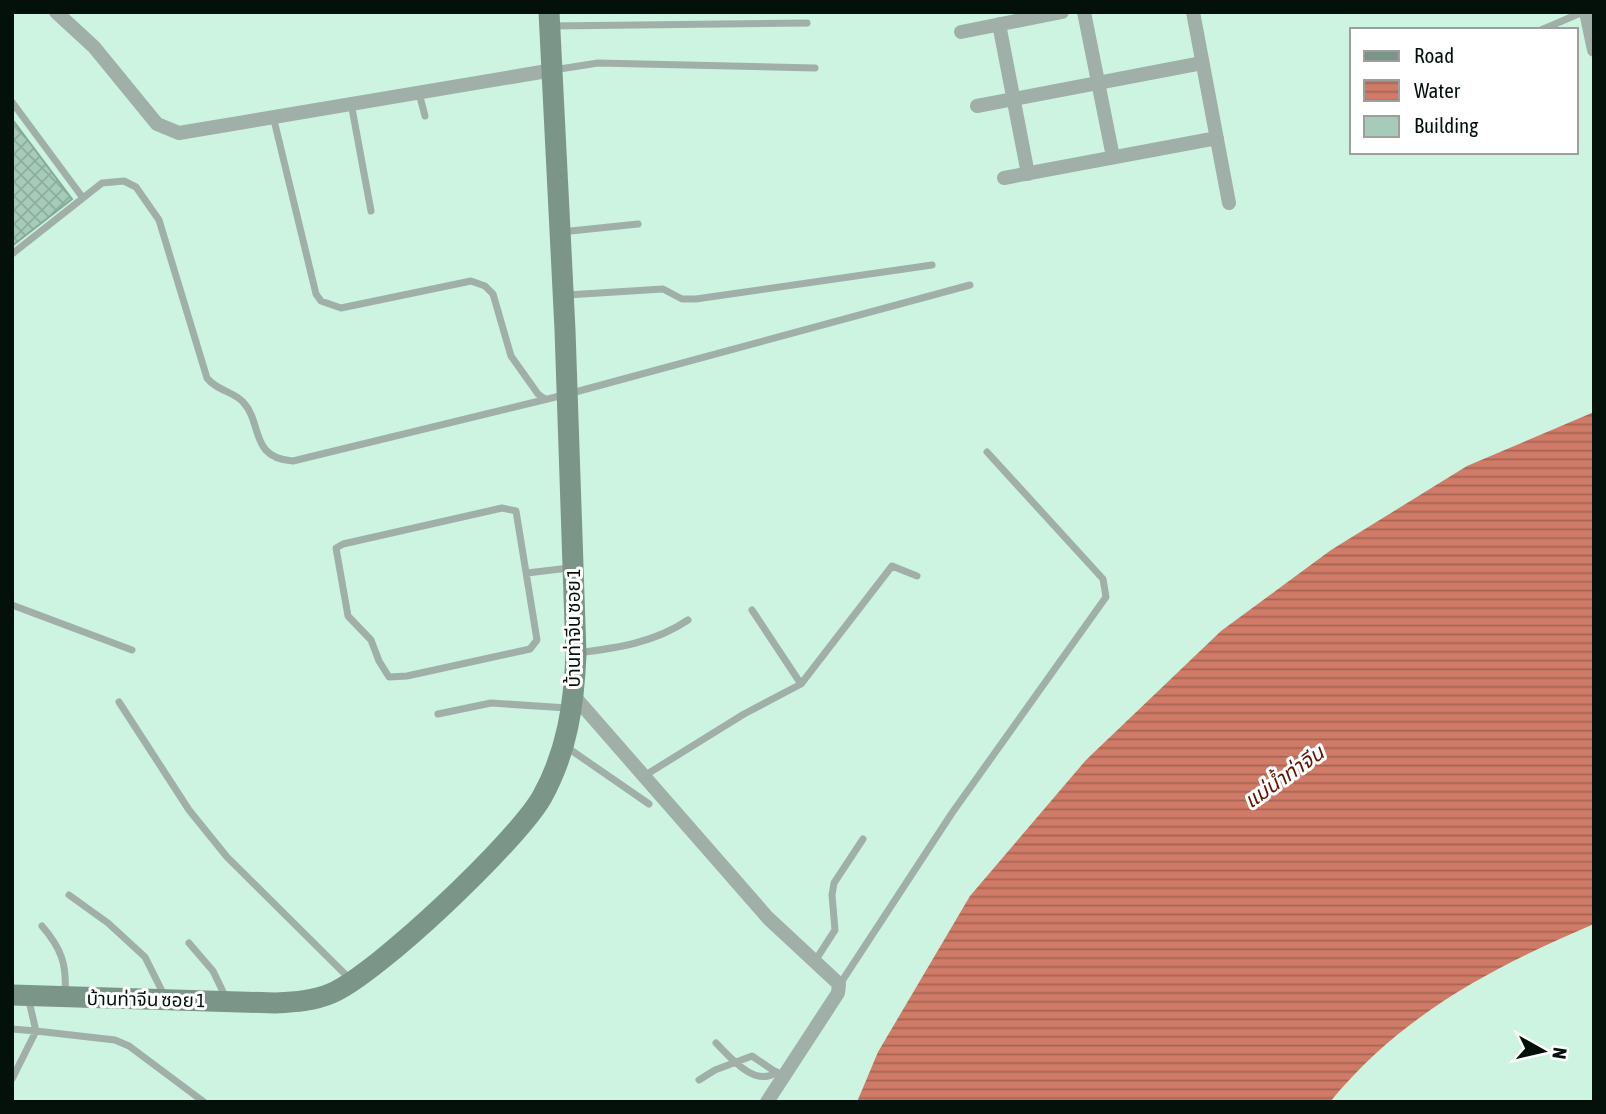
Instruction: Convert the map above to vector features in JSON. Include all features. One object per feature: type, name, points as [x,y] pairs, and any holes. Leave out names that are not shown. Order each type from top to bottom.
[{"type":"street","points":[[57,12],[94,47],[157,124],[168,131],[191,133],[351,102],[552,70]]},
{"type":"street","points":[[961,32],[1062,12]]},
{"type":"street","points":[[1084,12],[1113,157]]},
{"type":"street","points":[[1193,12],[1229,203]]},
{"type":"street","points":[[1584,12],[1594,50]]},
{"type":"street","name":"บ้านท่าจีน ซอย 1","points":[[20,995],[302,1002],[332,993],[392,950],[508,842],[541,799],[565,746],[573,702],[576,653],[568,394],[550,19]]},
{"type":"street","points":[[999,24],[1027,174]]},
{"type":"street","points":[[977,106],[1202,63]]},
{"type":"street","points":[[1004,178],[1217,138]]},
{"type":"street","points":[[573,702],[643,776],[768,918],[839,985],[838,993],[780,1075],[767,1102]]},
{"type":"lane","points":[[1546,28],[1584,12]]},
{"type":"lane","points":[[550,19],[807,23]]},
{"type":"lane","points":[[552,70],[598,64],[815,68]]},
{"type":"lane","points":[[419,92],[425,116]]},
{"type":"lane","points":[[12,102],[83,198]]},
{"type":"lane","points":[[351,102],[371,211]]},
{"type":"lane","points":[[273,116],[316,294],[321,301],[341,308],[471,281],[485,286],[493,294],[511,356],[538,394],[545,399]]},
{"type":"lane","points":[[12,254],[102,183],[115,180],[136,187],[159,220],[207,378],[215,388],[243,401],[258,439],[267,451],[283,461],[293,461],[568,394],[970,285]]},
{"type":"lane","points":[[561,232],[638,224]]},
{"type":"lane","points":[[563,295],[663,289],[682,299],[696,299],[932,265]]},
{"type":"lane","points":[[839,985],[952,813],[1106,597],[1103,579],[988,452]]},
{"type":"lane","points":[[508,507],[516,511],[527,573],[538,635],[530,649],[393,677],[382,668],[367,634],[350,620],[335,552],[343,544],[508,507]]},
{"type":"lane","points":[[643,776],[744,714],[801,684],[888,570],[899,567],[918,576]]},
{"type":"lane","points":[[527,573],[573,568]]},
{"type":"lane","points":[[12,605],[132,650]]},
{"type":"lane","points":[[752,610],[801,684]]},
{"type":"lane","points":[[576,653],[632,646],[664,634],[688,620]]},
{"type":"lane","points":[[119,702],[164,773],[227,857],[352,981]]},
{"type":"lane","points":[[438,714],[491,703],[573,702]]},
{"type":"lane","points":[[565,746],[649,804]]},
{"type":"lane","points":[[816,961],[835,930],[832,895],[834,883],[863,839]]},
{"type":"lane","points":[[69,895],[145,957],[167,1000]]},
{"type":"lane","points":[[43,926],[63,956],[66,969],[64,997]]},
{"type":"lane","points":[[189,943],[213,971],[228,1001]]},
{"type":"lane","points":[[20,995],[36,1031]]},
{"type":"lane","points":[[12,1029],[114,1040],[129,1046],[204,1102]]},
{"type":"lane","points":[[12,1079],[36,1031]]},
{"type":"lane","points":[[716,1043],[736,1062],[758,1075],[780,1075]]},
{"type":"lane","points":[[699,1080],[736,1062],[756,1056],[780,1075]]},
{"type":"water","name":"แม่น้ำท่าจีน","points":[[1594,412],[1594,924],[1520,958],[1451,996],[1387,1044],[1330,1102],[857,1102],[878,1052],[970,896],[1086,760],[1221,631],[1331,550],[1467,466]]},
{"type":"building","points":[[12,119],[72,199],[12,246]]}]
